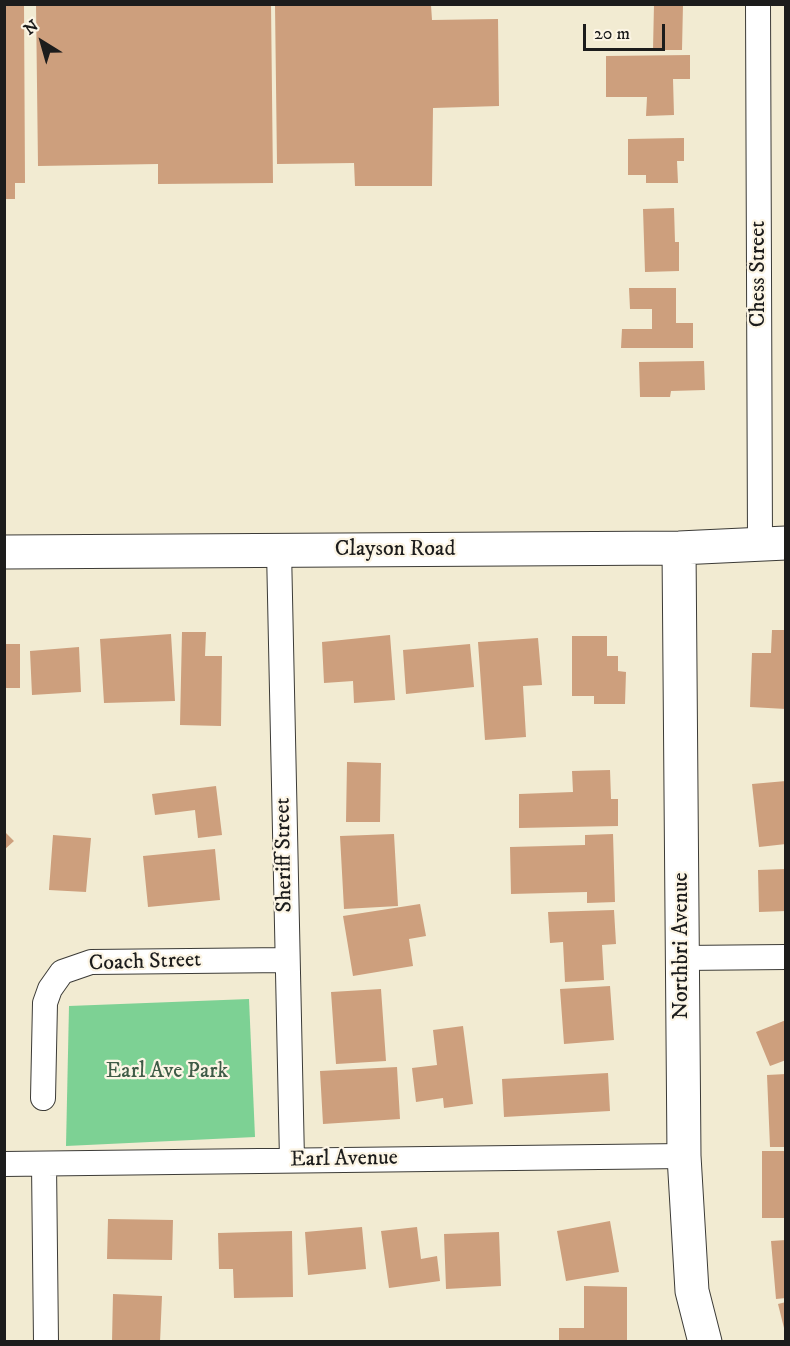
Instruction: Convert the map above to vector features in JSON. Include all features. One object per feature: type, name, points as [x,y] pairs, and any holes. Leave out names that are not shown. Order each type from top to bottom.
[{"type":"street","name":"Chess Street","points":[[758,4],[773,543]]},
{"type":"street","name":"Clayson Road","points":[[4,552],[679,548],[773,543]]},
{"type":"street","name":"Northbri Avenue","points":[[679,548],[684,1156],[692,1291],[705,1341]]},
{"type":"street","name":"Sheriff Street","points":[[279,550],[292,1160]]},
{"type":"street","points":[[682,958],[786,957]]},
{"type":"street","name":"Coach Street","points":[[43,1098],[45,1003],[50,989],[62,972],[92,962],[287,960]]},
{"type":"street","name":"Earl Avenue","points":[[4,1164],[684,1156]]},
{"type":"street","points":[[44,1164],[46,1341]]},
{"type":"green space","name":"Earl Ave Park","points":[[249,999],[255,1137],[66,1146],[69,1006]]},
{"type":"building","points":[[4,4],[24,4],[25,183],[15,183],[15,199],[4,199]]},
{"type":"building","points":[[36,4],[271,4],[273,183],[158,184],[158,164],[38,166]]},
{"type":"building","points":[[654,4],[683,4],[682,50],[653,50]]},
{"type":"building","points":[[275,5],[431,5],[432,20],[498,19],[499,106],[433,108],[432,186],[355,186],[354,163],[277,164]]},
{"type":"building","points":[[690,55],[690,79],[673,79],[674,115],[646,116],[647,97],[606,97],[606,56]]},
{"type":"building","points":[[684,138],[684,161],[677,161],[678,183],[646,183],[646,175],[628,175],[628,139]]},
{"type":"building","points":[[674,208],[675,242],[679,242],[679,271],[645,272],[643,209]]},
{"type":"building","points":[[629,288],[676,288],[676,323],[693,323],[693,348],[621,348],[622,329],[652,329],[652,309],[630,309]]},
{"type":"building","points":[[704,361],[705,390],[671,391],[670,397],[640,397],[639,362]]},
{"type":"building","points":[[772,630],[786,630],[786,709],[750,707],[752,653],[771,653]]},
{"type":"building","points":[[182,632],[206,632],[205,656],[222,656],[221,726],[180,725]]},
{"type":"building","points":[[171,634],[175,701],[104,703],[100,639]]},
{"type":"building","points":[[390,635],[395,700],[354,703],[353,681],[324,683],[322,642]]},
{"type":"building","points":[[572,636],[607,636],[607,656],[618,656],[618,671],[626,672],[625,704],[594,704],[594,696],[572,696]]},
{"type":"building","points":[[538,638],[542,685],[523,686],[526,737],[485,740],[478,642]]},
{"type":"building","points":[[4,644],[20,644],[20,688],[4,688]]},
{"type":"building","points":[[470,644],[474,687],[406,694],[403,650]]},
{"type":"building","points":[[79,647],[81,692],[32,695],[30,651]]},
{"type":"building","points":[[347,762],[381,763],[380,822],[346,822]]},
{"type":"building","points":[[610,770],[611,799],[618,799],[618,826],[519,828],[519,794],[573,792],[572,771]]},
{"type":"building","points":[[786,781],[786,844],[759,847],[752,784]]},
{"type":"building","points":[[216,786],[222,835],[198,838],[195,810],[155,815],[152,794]]},
{"type":"building","points":[[4,831],[14,841],[4,850]]},
{"type":"building","points":[[394,834],[398,906],[344,909],[340,836]]},
{"type":"building","points":[[613,834],[615,902],[587,903],[587,892],[511,894],[510,847],[585,845],[585,835]]},
{"type":"building","points":[[53,835],[91,838],[86,892],[49,890]]},
{"type":"building","points":[[215,849],[220,900],[148,907],[143,856]]},
{"type":"building","points":[[786,869],[786,911],[759,912],[758,870]]},
{"type":"building","points":[[420,904],[426,936],[409,939],[413,966],[353,976],[343,916]]},
{"type":"building","points":[[614,910],[616,944],[602,945],[604,980],[565,982],[563,942],[550,943],[548,912]]},
{"type":"building","points":[[610,986],[614,1040],[564,1044],[560,989]]},
{"type":"building","points":[[381,989],[386,1061],[336,1064],[331,992]]},
{"type":"building","points":[[786,1020],[786,1060],[770,1066],[756,1032]]},
{"type":"building","points":[[463,1026],[473,1104],[444,1108],[443,1098],[416,1102],[412,1068],[437,1065],[433,1030]]},
{"type":"building","points":[[397,1067],[400,1119],[323,1124],[320,1071]]},
{"type":"building","points":[[608,1073],[610,1111],[504,1117],[502,1079]]},
{"type":"building","points":[[786,1074],[786,1147],[770,1147],[767,1075]]},
{"type":"building","points":[[762,1151],[786,1151],[786,1218],[762,1218]]},
{"type":"building","points":[[108,1219],[173,1220],[172,1260],[107,1259]]},
{"type":"building","points":[[610,1221],[619,1272],[566,1281],[557,1231]]},
{"type":"building","points":[[362,1227],[366,1269],[308,1275],[305,1232]]},
{"type":"building","points":[[417,1227],[421,1259],[437,1256],[440,1281],[389,1288],[381,1231]]},
{"type":"building","points":[[292,1231],[293,1297],[234,1298],[233,1269],[219,1269],[218,1233]]},
{"type":"building","points":[[499,1232],[501,1286],[446,1289],[444,1234]]},
{"type":"building","points":[[786,1240],[786,1298],[776,1299],[771,1241]]},
{"type":"building","points":[[584,1286],[627,1287],[627,1342],[559,1342],[559,1328],[584,1328]]},
{"type":"building","points":[[113,1294],[162,1296],[160,1342],[112,1342]]},
{"type":"building","points":[[786,1302],[786,1332],[785,1332],[778,1304]]}]
